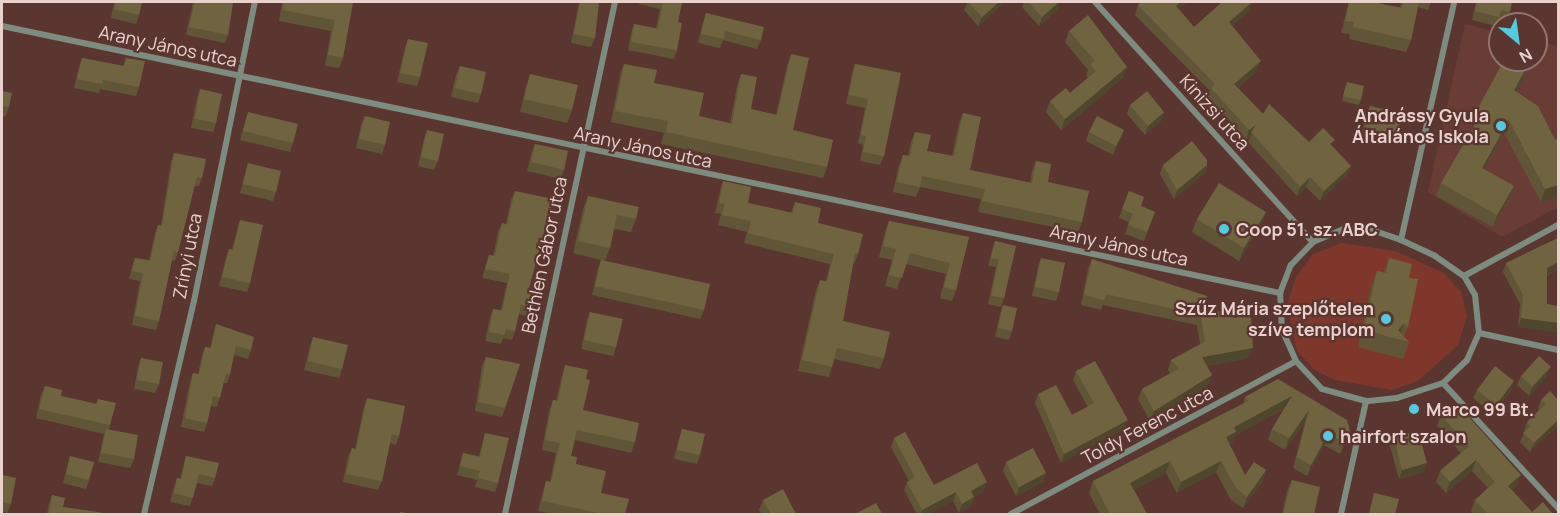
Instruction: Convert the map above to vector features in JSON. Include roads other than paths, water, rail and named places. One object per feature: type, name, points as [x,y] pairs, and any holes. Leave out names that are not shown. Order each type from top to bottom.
[{"type":"street","name":"Zrínyi utca","points":[[144,514],[194,301],[255,2]]},
{"type":"street","name":"Bethlen Gábor utca","points":[[505,514],[581,149],[615,2]]},
{"type":"street","name":"Kinizsi utca","points":[[1095,2],[1313,242]]},
{"type":"street","points":[[1401,240],[1454,2]]},
{"type":"street","name":"Arany János utca","points":[[2,26],[581,149],[1280,293]]},
{"type":"street","points":[[1464,276],[1558,225]]},
{"type":"street","points":[[1344,229],[1375,231],[1401,240],[1435,256],[1464,276],[1476,295],[1479,333],[1467,360],[1443,383],[1397,398],[1366,401],[1322,389],[1296,361],[1281,330],[1280,293],[1291,265],[1313,242],[1344,229]]},
{"type":"street","points":[[1479,333],[1558,350]]},
{"type":"street","name":"Toldy Ferenc utca","points":[[1011,514],[1296,361]]},
{"type":"street","points":[[1443,383],[1558,508]]},
{"type":"street","points":[[1341,514],[1366,401]]},
{"type":"place","name":"Andrássy Gyula Általános Iskola","points":[[1501,126]]},
{"type":"place","name":"Coop 51. sz. ABC","points":[[1224,229]]},
{"type":"place","name":"Szűz Mária szeplőtelen szíve templom","points":[[1386,319]]},
{"type":"place","name":"Marco 99 Bt.","points":[[1414,409]]},
{"type":"place","name":"hairfort szalon","points":[[1328,436]]}]
